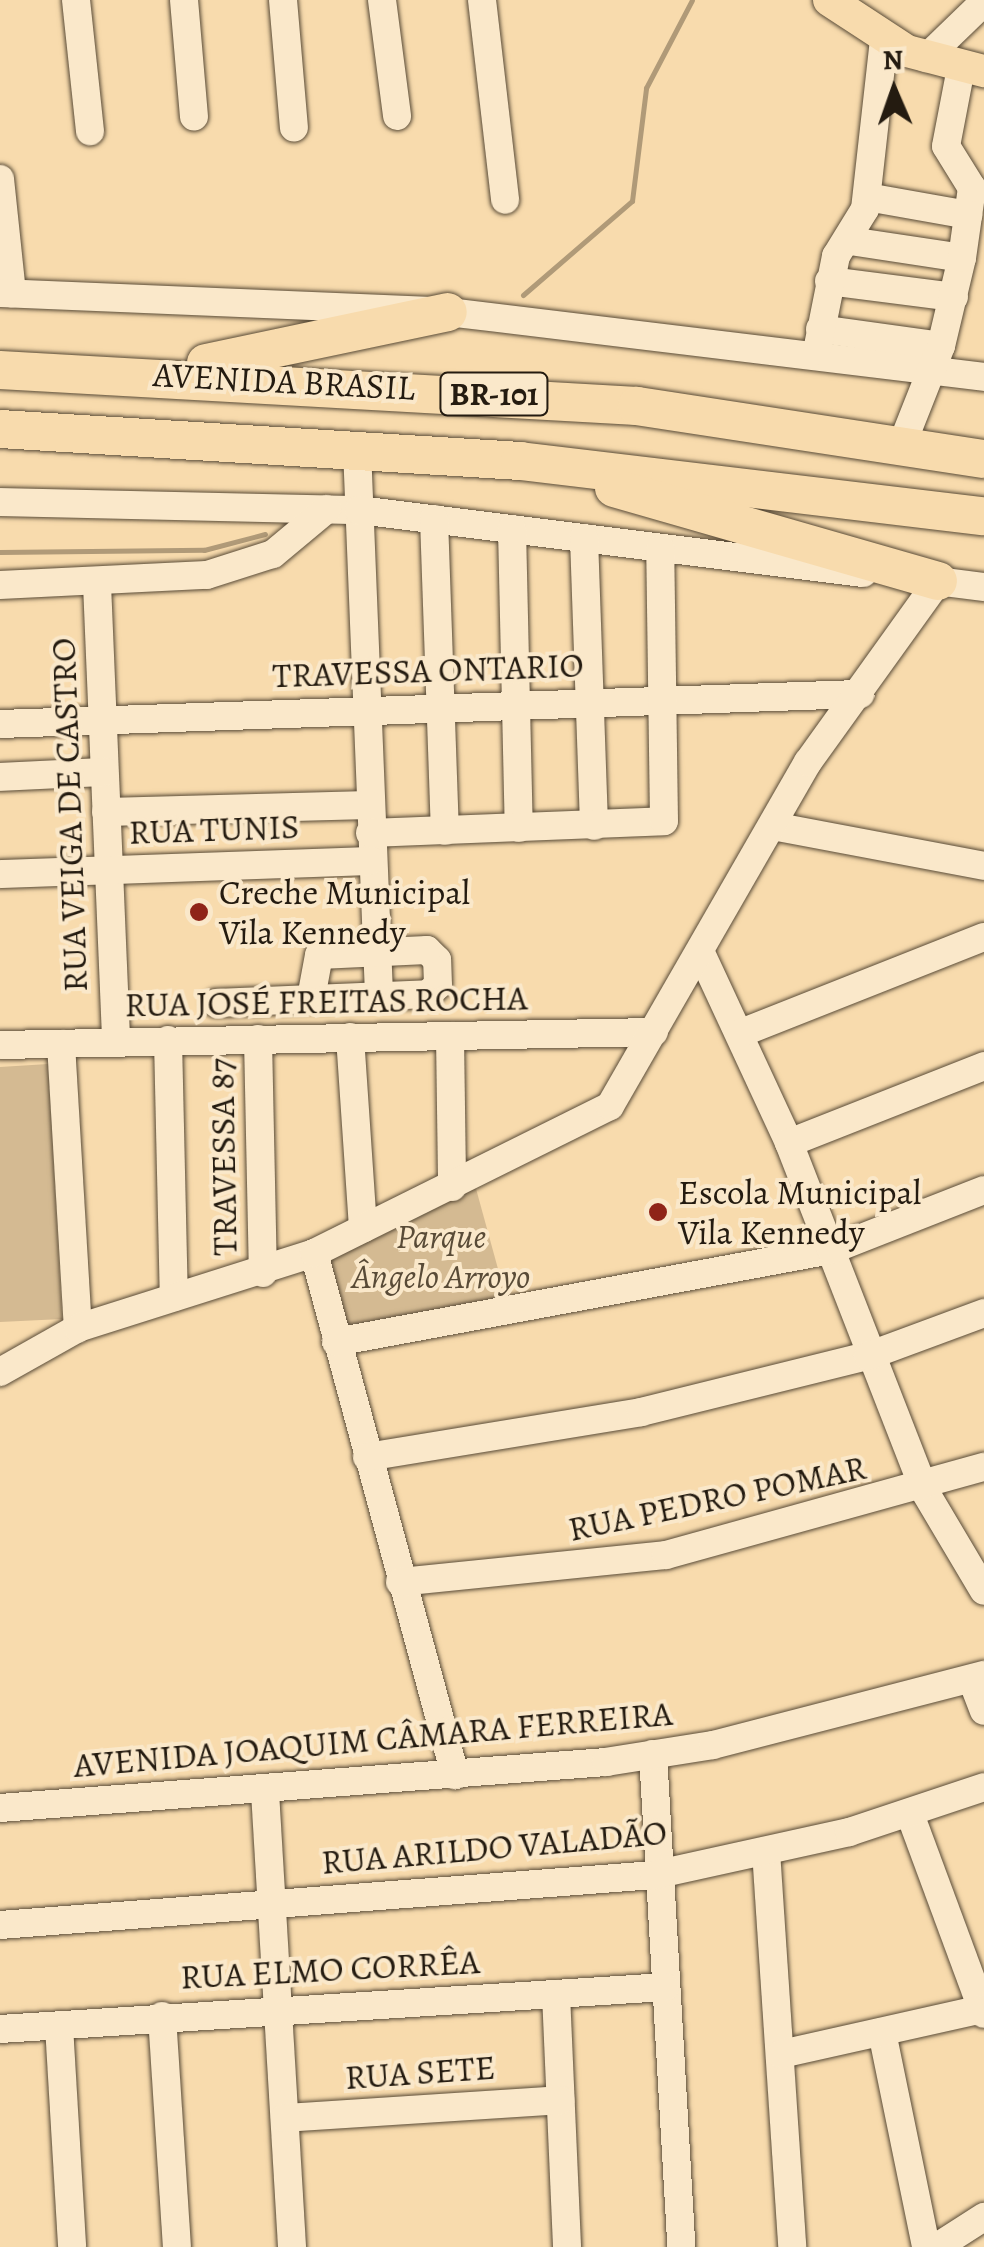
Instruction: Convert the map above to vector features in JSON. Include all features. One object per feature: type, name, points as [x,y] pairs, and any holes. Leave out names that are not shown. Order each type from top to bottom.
[{"type":"highway","points":[[157,373],[448,312]]},
{"type":"highway","points":[[0,342],[44,369]]},
{"type":"highway","name":"AVENIDA BRASIL","points":[[0,370],[157,373],[637,406],[984,459]]},
{"type":"highway","name":"AVENIDA BRASIL","points":[[0,429],[520,461],[984,516]]},
{"type":"highway","points":[[520,461],[938,581]]},
{"type":"main road","points":[[829,0],[884,40],[926,58],[973,69]]},
{"type":"street","points":[[76,0],[90,130]]},
{"type":"street","points":[[184,0],[194,117]]},
{"type":"street","points":[[284,0],[294,128]]},
{"type":"street","points":[[382,0],[397,116]]},
{"type":"street","points":[[482,0],[505,200]]},
{"type":"street","points":[[926,58],[984,2]]},
{"type":"street","points":[[818,340],[829,282],[866,197],[884,40]]},
{"type":"street","points":[[901,447],[937,357],[975,195],[946,158],[973,69]]},
{"type":"street","points":[[0,180],[6,293],[448,312],[818,340],[937,357],[984,377]]},
{"type":"street","points":[[866,197],[975,195]]},
{"type":"street","points":[[850,240],[962,258]]},
{"type":"street","points":[[829,282],[954,296]]},
{"type":"street","points":[[357,449],[370,833],[380,996]]},
{"type":"street","points":[[0,502],[359,510],[984,587]]},
{"type":"street","points":[[0,585],[97,584],[242,566],[301,536],[327,509]]},
{"type":"street","points":[[434,519],[445,831]]},
{"type":"street","points":[[512,529],[519,828]]},
{"type":"street","points":[[584,538],[594,826]]},
{"type":"street","points":[[660,549],[663,699]]},
{"type":"street","points":[[0,1372],[78,1328],[263,1273],[314,1253],[610,1106],[773,826],[938,581]]},
{"type":"street","name":"RUA VEIGA DE CASTRO","points":[[97,584],[116,1043]]},
{"type":"street","name":"TRAVESSA ONTARIO","points":[[0,724],[440,705],[860,694]]},
{"type":"street","name":"RUA TUNIS","points":[[0,874],[108,870],[370,833],[650,824],[665,812],[663,699]]},
{"type":"street","points":[[0,777],[104,772]]},
{"type":"street","points":[[106,812],[370,833]]},
{"type":"street","points":[[773,826],[984,866]]},
{"type":"street","points":[[741,1033],[984,936]]},
{"type":"street","points":[[216,1003],[428,994],[438,980],[432,952],[315,956],[311,998]]},
{"type":"street","points":[[702,953],[789,1143],[868,1356],[924,1490],[984,1591]]},
{"type":"street","name":"RUA JOSÉ FREITAS ROCHA","points":[[0,1045],[654,1032]]},
{"type":"street","points":[[450,1036],[452,1187]]},
{"type":"street","points":[[350,1037],[363,1229]]},
{"type":"street","name":"TRAVESSA 87","points":[[258,1039],[263,1273]]},
{"type":"street","points":[[168,1040],[174,1297]]},
{"type":"street","points":[[61,1044],[78,1328]]},
{"type":"street","points":[[789,1143],[984,1066]]},
{"type":"street","points":[[336,1342],[831,1250],[984,1190]]},
{"type":"street","points":[[314,1253],[455,1775]]},
{"type":"street","points":[[368,1457],[641,1412],[868,1356],[984,1313]]},
{"type":"street","name":"RUA PEDRO POMAR","points":[[400,1582],[609,1565],[924,1490],[984,1467]]},
{"type":"street","points":[[978,1678],[984,1711]]},
{"type":"street","name":"AVENIDA JOAQUIM CÂMARA FERREIRA","points":[[0,1808],[264,1792],[653,1754],[978,1678]]},
{"type":"street","points":[[653,1754],[654,1875],[666,1987],[681,2247]]},
{"type":"street","name":"RUA ARILDO VALADÃO","points":[[0,1925],[654,1875],[910,1814],[984,1787]]},
{"type":"street","points":[[264,1792],[292,2247]]},
{"type":"street","points":[[781,2054],[983,2012],[910,1814]]},
{"type":"street","points":[[766,1851],[792,2247]]},
{"type":"street","name":"RUA ELMO CORRÊA","points":[[0,2029],[280,2006],[666,1987]]},
{"type":"street","points":[[556,1994],[567,2247]]},
{"type":"street","points":[[162,2016],[176,2247]]},
{"type":"street","points":[[59,2026],[72,2247]]},
{"type":"street","points":[[882,2032],[926,2247]]},
{"type":"street","name":"RUA SETE","points":[[285,2118],[560,2100]]},
{"type":"street","points":[[937,2247],[976,2231]]},
{"type":"green space","points":[[48,1064],[62,1319],[0,1322],[0,1067]]},
{"type":"green space","name":"Parque Ângelo Arroyo","points":[[475,1185],[506,1298],[339,1332],[322,1255]]},
{"type":"waterway","points":[[523,295],[632,201],[646,88],[692,0]]},
{"type":"waterway","points":[[0,552],[204,550],[265,534]]},
{"type":"place","name":"Creche Municipal Vila Kennedy","points":[[199,912]]},
{"type":"place","name":"Escola Municipal Vila Kennedy","points":[[658,1212]]}]
